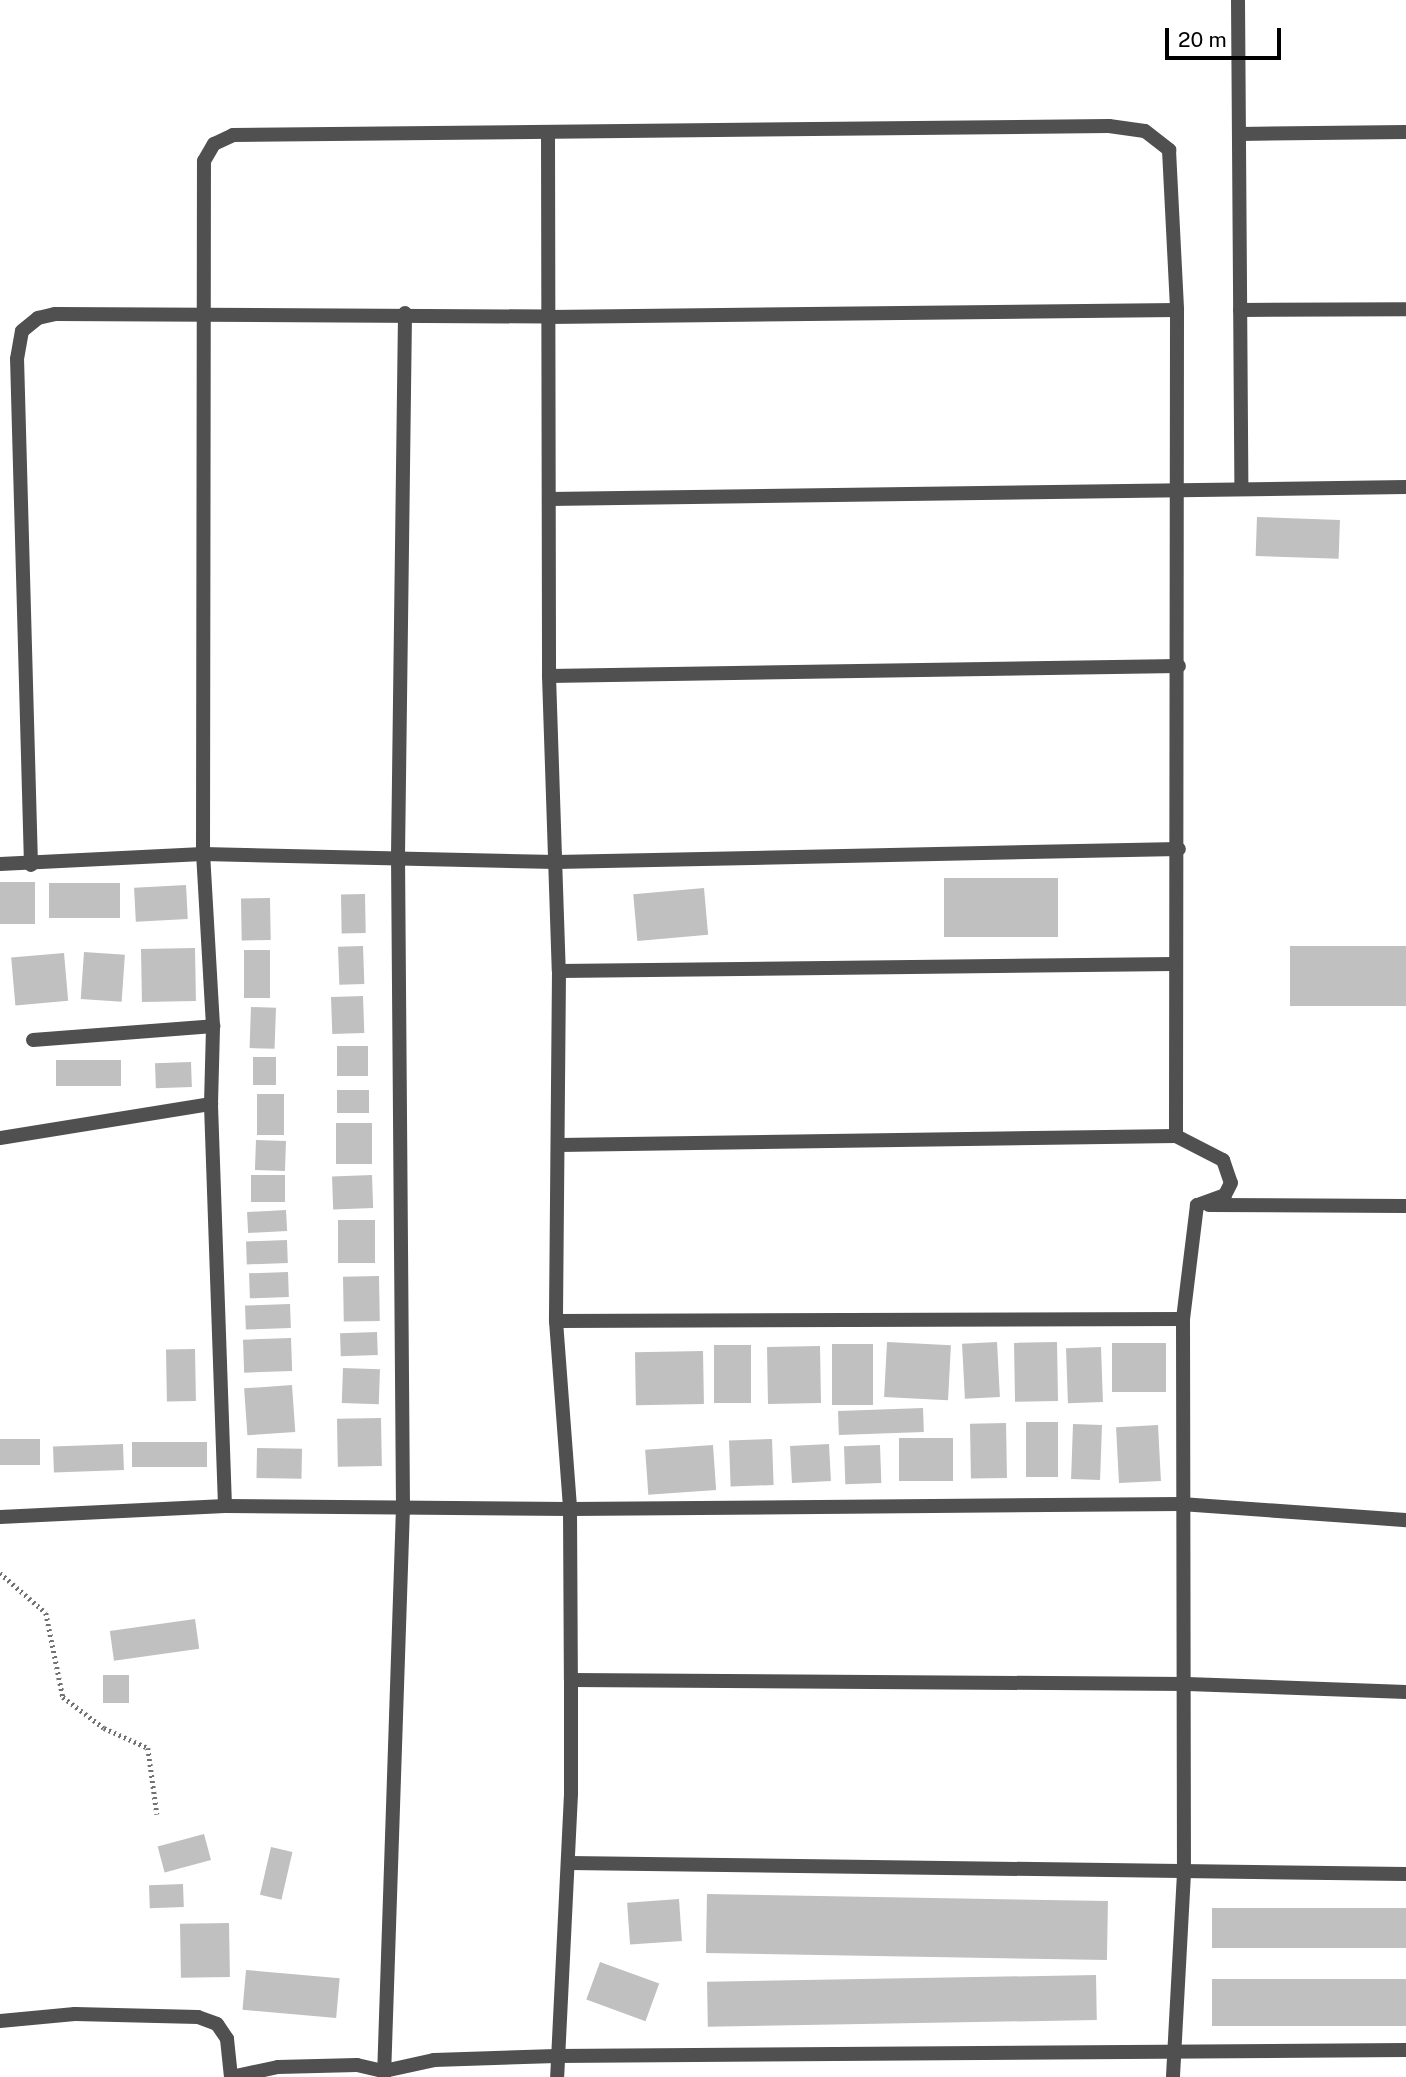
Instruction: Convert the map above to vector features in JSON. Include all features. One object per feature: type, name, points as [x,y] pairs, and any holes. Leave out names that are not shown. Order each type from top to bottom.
[{"type":"street","points":[[1238,0],[1241,489]]},
{"type":"street","points":[[225,1506],[211,1104],[213,1026],[203,854],[204,161],[214,144],[233,135],[1110,127],[1145,131],[1169,150],[1177,310],[1175,490],[1179,849],[1175,964],[1176,1136]]},
{"type":"street","points":[[548,132],[549,676],[559,971],[556,1321],[570,1509],[571,1680],[569,1863],[556,2056],[557,2077]]},
{"type":"street","points":[[1239,134],[1406,132]]},
{"type":"street","points":[[1240,310],[1406,309]]},
{"type":"street","points":[[31,865],[17,359],[22,331],[38,318],[55,314],[405,313],[549,317],[1177,310]]},
{"type":"street","points":[[384,2074],[402,1507],[398,856],[405,313]]},
{"type":"street","points":[[549,499],[1406,487]]},
{"type":"street","points":[[549,676],[1179,666]]},
{"type":"street","points":[[0,864],[31,865],[203,854],[398,856],[556,862],[1179,849]]},
{"type":"street","points":[[559,971],[1175,964]]},
{"type":"street","points":[[33,1040],[213,1026]]},
{"type":"street","points":[[0,1138],[211,1104]]},
{"type":"street","points":[[559,1145],[1176,1136],[1223,1160],[1231,1183],[1225,1195],[1197,1205]]},
{"type":"street","points":[[1197,1205],[1406,1206]]},
{"type":"street","points":[[1173,2077],[1184,1873],[1187,1684],[1181,1504],[1183,1319],[1197,1205]]},
{"type":"street","points":[[556,1321],[1183,1319]]},
{"type":"street","points":[[0,1517],[225,1506],[570,1509],[1181,1504],[1406,1520]]},
{"type":"street","points":[[571,1680],[1187,1684],[1406,1692]]},
{"type":"street","points":[[569,1863],[1406,1874]]},
{"type":"street","points":[[0,2021],[75,2014],[198,2017],[217,2024],[227,2039],[231,2077],[278,2067],[357,2065],[384,2074],[434,2060],[556,2056],[1406,2050]]},
{"type":"path","points":[[0,1573],[46,1613],[63,1697],[104,1728],[148,1748],[157,1814]]},
{"type":"building","points":[[1257,517],[1340,520],[1339,559],[1256,556]]},
{"type":"building","points":[[944,878],[1058,878],[1058,937],[944,937]]},
{"type":"building","points":[[0,882],[35,882],[35,924],[0,924]]},
{"type":"building","points":[[49,883],[120,883],[120,918],[49,918]]},
{"type":"building","points":[[186,885],[188,919],[136,922],[134,888]]},
{"type":"building","points":[[704,888],[708,935],[637,941],[633,894]]},
{"type":"building","points":[[341,894],[365,894],[366,933],[342,933]]},
{"type":"building","points":[[270,898],[271,940],[242,940],[241,899]]},
{"type":"building","points":[[363,946],[364,984],[339,985],[338,947]]},
{"type":"building","points":[[1290,946],[1406,946],[1406,1006],[1290,1006]]},
{"type":"building","points":[[195,948],[196,1001],[142,1002],[141,949]]},
{"type":"building","points":[[244,950],[270,950],[270,998],[244,998]]},
{"type":"building","points":[[84,952],[125,955],[122,1002],[81,999]]},
{"type":"building","points":[[64,953],[68,1001],[15,1005],[11,958]]},
{"type":"building","points":[[363,996],[364,1033],[332,1034],[331,997]]},
{"type":"building","points":[[251,1007],[276,1008],[275,1049],[250,1048]]},
{"type":"building","points":[[337,1046],[368,1046],[368,1076],[337,1076]]},
{"type":"building","points":[[253,1057],[276,1057],[276,1085],[253,1085]]},
{"type":"building","points":[[56,1060],[121,1060],[121,1086],[56,1086]]},
{"type":"building","points":[[191,1062],[192,1087],[156,1088],[155,1063]]},
{"type":"building","points":[[337,1090],[369,1090],[369,1113],[337,1113]]},
{"type":"building","points":[[257,1094],[284,1094],[284,1135],[257,1135]]},
{"type":"building","points":[[336,1123],[372,1123],[372,1164],[336,1164]]},
{"type":"building","points":[[256,1140],[286,1141],[285,1171],[255,1170]]},
{"type":"building","points":[[251,1175],[285,1175],[285,1202],[251,1202]]},
{"type":"building","points":[[372,1175],[373,1208],[333,1209],[332,1176]]},
{"type":"building","points":[[286,1210],[287,1231],[248,1233],[247,1212]]},
{"type":"building","points":[[338,1220],[375,1220],[375,1263],[338,1263]]},
{"type":"building","points":[[287,1240],[288,1263],[247,1264],[246,1241]]},
{"type":"building","points":[[288,1272],[289,1297],[250,1298],[249,1273]]},
{"type":"building","points":[[379,1276],[380,1321],[344,1322],[343,1277]]},
{"type":"building","points":[[290,1304],[291,1328],[246,1330],[245,1306]]},
{"type":"building","points":[[377,1332],[378,1355],[341,1356],[340,1333]]},
{"type":"building","points":[[291,1338],[292,1371],[244,1373],[243,1340]]},
{"type":"building","points":[[887,1342],[951,1345],[948,1400],[884,1397]]},
{"type":"building","points":[[997,1342],[1000,1397],[965,1399],[962,1344]]},
{"type":"building","points":[[1057,1342],[1058,1401],[1015,1402],[1014,1343]]},
{"type":"building","points":[[1112,1343],[1166,1343],[1166,1392],[1112,1392]]},
{"type":"building","points":[[832,1344],[873,1344],[873,1405],[832,1405]]},
{"type":"building","points":[[714,1345],[751,1345],[751,1403],[714,1403]]},
{"type":"building","points":[[820,1346],[821,1403],[768,1404],[767,1347]]},
{"type":"building","points":[[1101,1347],[1103,1402],[1068,1403],[1066,1348]]},
{"type":"building","points":[[195,1349],[196,1401],[167,1401],[166,1350]]},
{"type":"building","points":[[703,1351],[704,1404],[636,1405],[635,1352]]},
{"type":"building","points":[[343,1368],[380,1369],[379,1404],[342,1403]]},
{"type":"building","points":[[292,1385],[295,1432],[247,1435],[244,1388]]},
{"type":"building","points":[[923,1408],[924,1432],[839,1435],[838,1411]]},
{"type":"building","points":[[381,1418],[382,1466],[338,1467],[337,1419]]},
{"type":"building","points":[[1026,1422],[1058,1422],[1058,1477],[1026,1477]]},
{"type":"building","points":[[1006,1423],[1007,1478],[971,1479],[970,1424]]},
{"type":"building","points":[[1073,1424],[1102,1425],[1100,1480],[1071,1479]]},
{"type":"building","points":[[1158,1425],[1161,1481],[1119,1483],[1116,1427]]},
{"type":"building","points":[[899,1438],[953,1438],[953,1481],[899,1481]]},
{"type":"building","points":[[0,1439],[40,1439],[40,1465],[0,1465]]},
{"type":"building","points":[[772,1439],[774,1485],[731,1486],[729,1441]]},
{"type":"building","points":[[132,1442],[207,1442],[207,1467],[132,1467]]},
{"type":"building","points":[[123,1444],[124,1470],[54,1472],[53,1446]]},
{"type":"building","points":[[829,1444],[831,1481],[792,1483],[790,1446]]},
{"type":"building","points":[[713,1445],[716,1490],[648,1495],[645,1450]]},
{"type":"building","points":[[880,1445],[881,1483],[845,1484],[844,1446]]},
{"type":"building","points":[[257,1448],[302,1449],[301,1479],[256,1478]]},
{"type":"building","points":[[195,1619],[199,1649],[114,1661],[110,1631]]},
{"type":"building","points":[[103,1675],[129,1675],[129,1703],[103,1703]]},
{"type":"building","points":[[204,1834],[211,1860],[165,1873],[158,1846]]},
{"type":"building","points":[[271,1847],[292,1852],[281,1900],[260,1895]]},
{"type":"building","points":[[183,1884],[184,1907],[150,1908],[149,1885]]},
{"type":"building","points":[[707,1894],[1108,1901],[1107,1960],[706,1953]]},
{"type":"building","points":[[679,1899],[682,1941],[630,1945],[627,1903]]},
{"type":"building","points":[[1212,1908],[1406,1908],[1406,1948],[1212,1948]]},
{"type":"building","points":[[229,1923],[230,1977],[181,1978],[180,1924]]},
{"type":"building","points":[[600,1962],[659,1984],[646,2021],[586,2000]]},
{"type":"building","points":[[246,1970],[340,1978],[336,2018],[243,2010]]},
{"type":"building","points":[[1096,1975],[1097,2020],[708,2027],[707,1982]]},
{"type":"building","points":[[1212,1979],[1406,1979],[1406,2026],[1212,2026]]}]
